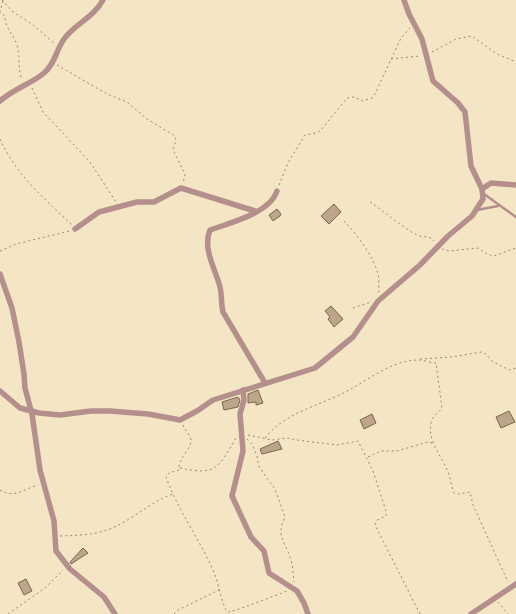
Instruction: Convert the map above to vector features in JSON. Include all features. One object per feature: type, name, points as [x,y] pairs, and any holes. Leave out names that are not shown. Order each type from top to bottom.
[{"type":"street","points":[[0,101],[12,91],[44,73],[53,62],[58,47],[65,38],[97,10],[103,0]]},
{"type":"street","points":[[0,391],[17,406],[32,411],[60,415],[90,411],[110,411],[148,414],[178,420],[213,400],[315,368],[328,359],[353,337],[378,300],[420,264],[476,210],[482,200],[482,192],[470,166],[465,112],[458,103],[433,81],[427,54],[419,31],[412,20],[404,0]]},
{"type":"street","points":[[482,192],[491,183],[516,184]]},
{"type":"street","points":[[76,228],[99,212],[124,204],[141,201],[154,202],[181,188],[255,211]]},
{"type":"street","points":[[265,383],[223,312],[220,302],[220,288],[208,246],[210,230],[237,221],[268,206],[277,192]]},
{"type":"street","points":[[0,274],[12,308],[24,374],[24,388],[32,411],[44,485],[54,521],[56,551],[67,565],[98,591],[115,614]]},
{"type":"street","points":[[243,390],[241,429],[243,451],[232,496],[251,537],[264,551],[269,573],[294,587],[304,603],[308,614]]},
{"type":"street","points":[[471,614],[513,586]]},
{"type":"lane","points":[[482,192],[498,206],[516,217]]},
{"type":"lane","points":[[476,210],[498,206]]},
{"type":"path","points":[[3,1],[13,12],[32,24],[58,47]]},
{"type":"path","points":[[3,1],[0,12],[5,16],[5,24],[17,47],[21,77],[30,82],[43,112],[90,162],[118,207]]},
{"type":"path","points":[[277,192],[288,163],[305,135],[317,133],[321,130],[347,98],[354,97],[361,101],[372,98],[401,38],[412,26],[412,20]]},
{"type":"path","points":[[391,59],[427,54],[441,49],[456,39],[472,36],[497,54],[516,62]]},
{"type":"path","points":[[53,62],[107,94],[127,102],[147,119],[175,136],[173,153],[185,174],[181,188]]},
{"type":"path","points":[[0,138],[13,164],[43,198],[76,228]]},
{"type":"path","points":[[370,202],[418,235],[431,238],[436,248],[449,251],[478,248],[487,254],[494,256],[516,248]]},
{"type":"path","points":[[344,221],[362,244],[379,275],[378,300],[353,308]]},
{"type":"path","points":[[0,251],[16,244],[76,228]]},
{"type":"path","points":[[265,438],[294,414],[350,390],[363,380],[393,366],[420,360],[481,352],[486,354],[492,361],[509,370],[516,368]]},
{"type":"path","points":[[420,360],[436,363],[438,366],[438,389],[442,408],[434,416],[430,424],[431,434],[438,455],[445,464],[454,493],[458,494],[470,492],[473,505],[497,561],[513,586]]},
{"type":"path","points":[[179,468],[179,462],[190,442],[183,426],[183,418]]},
{"type":"path","points":[[179,468],[198,472],[213,469],[225,458],[241,429]]},
{"type":"path","points":[[179,468],[179,470],[166,475],[182,514],[197,537],[212,569],[226,610],[230,613],[294,587],[290,557],[281,536],[280,529],[285,517],[275,488],[259,467],[255,450],[245,434],[272,440],[287,438],[337,445],[356,440],[367,458],[375,477],[386,514],[385,517],[377,520],[375,525],[420,614]]},
{"type":"path","points":[[367,458],[381,451],[397,451],[428,442],[434,444]]},
{"type":"path","points":[[0,490],[14,494],[44,485]]},
{"type":"path","points":[[55,536],[86,536],[100,532],[123,523],[155,502],[173,493]]},
{"type":"path","points":[[8,614],[45,588],[67,565]]},
{"type":"path","points":[[174,614],[178,610],[219,590]]},
{"type":"path","points":[[496,598],[508,614]]},
{"type":"building","points":[[334,204],[341,212],[329,224],[321,216]]},
{"type":"building","points":[[277,209],[281,214],[273,221],[269,215]]},
{"type":"building","points":[[331,306],[343,319],[334,327],[328,319],[330,317],[325,311]]},
{"type":"building","points":[[258,390],[263,403],[256,405],[256,402],[248,403],[248,394]]},
{"type":"building","points":[[238,397],[240,400],[238,407],[224,410],[222,402]]},
{"type":"building","points":[[509,411],[515,422],[501,428],[496,417]]},
{"type":"building","points":[[372,414],[376,423],[364,429],[360,420]]},
{"type":"building","points":[[278,441],[282,449],[262,454],[260,449]]},
{"type":"building","points":[[83,548],[88,553],[71,564],[70,562]]},
{"type":"building","points":[[26,579],[32,591],[24,595],[18,583]]}]
